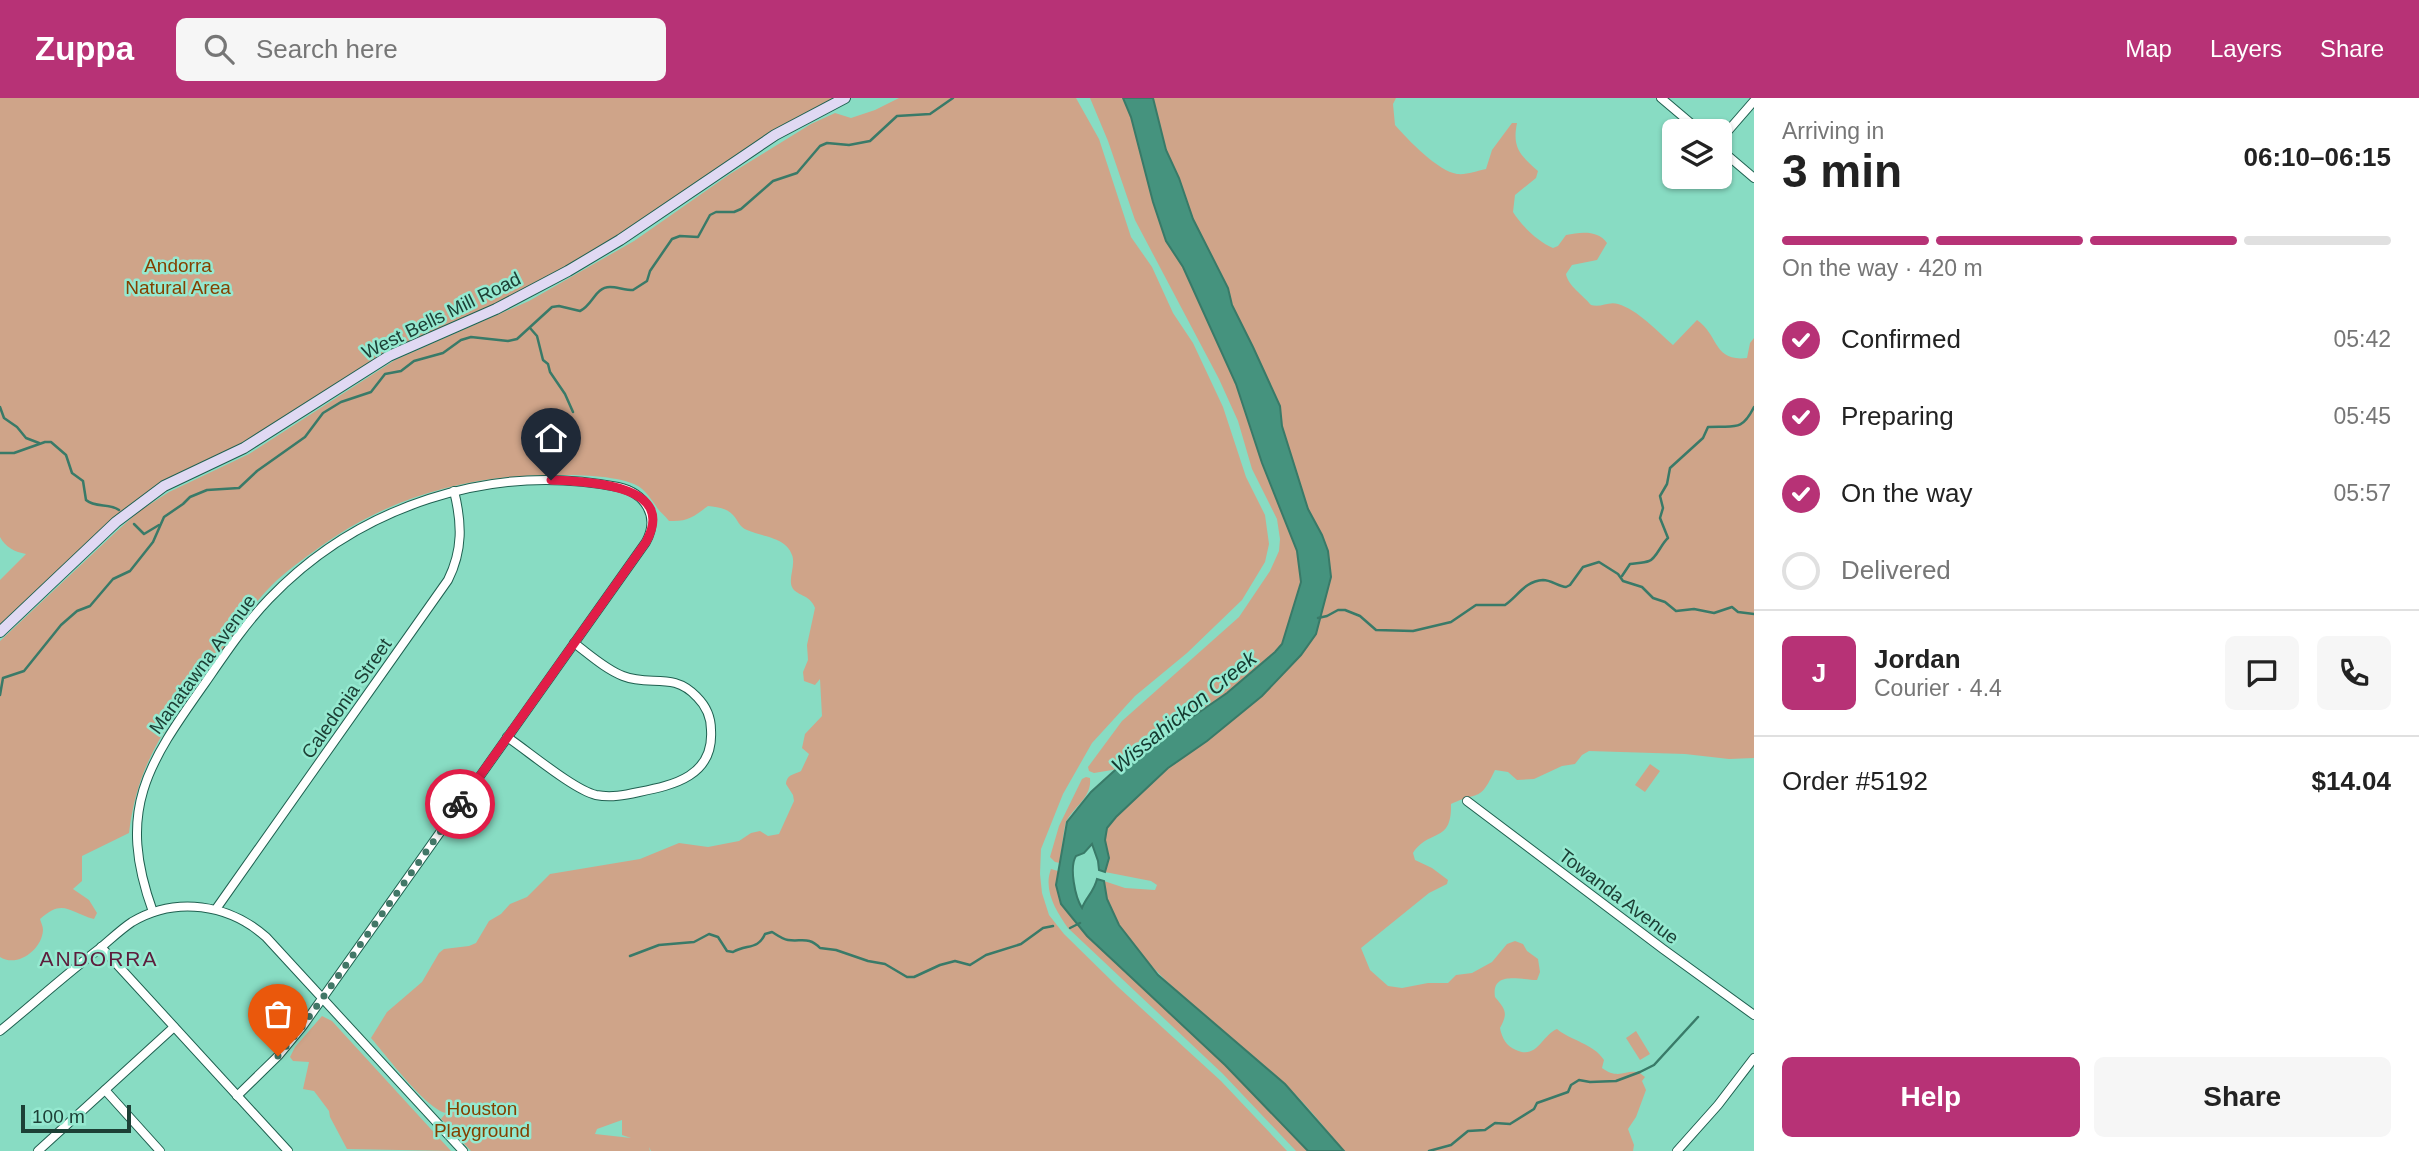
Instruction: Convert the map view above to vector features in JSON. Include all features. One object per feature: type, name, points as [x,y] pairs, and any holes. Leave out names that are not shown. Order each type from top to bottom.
[{"type":"street","name":"West Bells Mill Road","points":[[0,632],[116,522],[164,486],[243,448],[389,356],[506,304],[568,271],[620,240],[775,135],[845,98]]},
{"type":"street","points":[[1661,98],[1686,119]]},
{"type":"street","points":[[1732,127],[1754,101]]},
{"type":"street","points":[[1732,159],[1754,178]]},
{"type":"street","name":"Manatawna Avenue","points":[[153,912],[141,874],[137,839],[140,803],[147,777],[166,738],[244,628],[267,601],[290,578],[332,545],[391,512],[454,491],[507,482],[551,480],[585,482],[632,491],[649,509],[651,525],[646,542],[574,643]]},
{"type":"street","name":"Caledonia Street","points":[[216,909],[447,580],[457,558],[461,536],[460,513],[454,491]]},
{"type":"street","points":[[237,1096],[290,1042],[323,998],[574,643],[621,675],[636,679],[664,679],[684,686],[703,703],[711,730],[706,757],[698,769],[687,778],[669,786],[611,797],[585,791],[508,737]]},
{"type":"street","name":"Towanda Avenue","points":[[1467,801],[1754,1015]]},
{"type":"street","points":[[0,1031],[131,923],[153,912],[187,906],[216,909],[234,915],[259,931],[463,1151]]},
{"type":"street","points":[[101,947],[288,1151]]},
{"type":"street","points":[[38,1151],[174,1027]]},
{"type":"street","points":[[1676,1151],[1734,1086],[1754,1058]]},
{"type":"street","points":[[105,1090],[160,1151]]},
{"type":"green space","name":"Andorra Natural Area","points":[[0,98],[837,98],[596,251],[485,310],[391,351],[254,438],[182,473],[0,627],[0,580],[26,554],[11,548],[0,537]]},
{"type":"green space","name":"Houston Playground","points":[[899,98],[1076,98],[1099,139],[1131,237],[1152,267],[1173,313],[1193,343],[1223,407],[1246,477],[1265,515],[1269,544],[1265,562],[1242,600],[1187,653],[1135,696],[1092,743],[1063,794],[1041,849],[1040,874],[1042,893],[1049,915],[1064,934],[1221,1081],[1287,1151],[651,1151],[649,1147],[650,1151],[471,1151],[441,1119],[446,1113],[417,1092],[371,1038],[387,1012],[422,982],[439,953],[444,949],[476,943],[489,921],[501,914],[510,904],[527,897],[550,874],[640,859],[679,843],[708,847],[739,841],[760,831],[768,836],[779,834],[794,801],[786,784],[788,778],[801,771],[809,754],[802,748],[805,734],[822,716],[820,679],[815,685],[804,681],[803,672],[808,660],[807,645],[815,608],[810,600],[792,587],[793,559],[785,544],[744,529],[731,513],[718,507],[708,506],[686,519],[669,521],[641,488],[611,478],[579,475],[526,476],[461,484],[430,492],[370,517],[341,533],[292,568],[256,603],[171,721],[140,783],[129,833],[82,856],[82,881],[73,889],[89,900],[97,913],[94,919],[66,908],[55,909],[40,919],[42,937],[28,955],[14,960],[0,957],[0,641],[138,512],[169,492],[249,454],[395,360],[529,301],[634,241],[730,174],[811,124],[835,113],[851,118]],"holes":[[[622,1120],[622,1135],[631,1138],[595,1134],[597,1129]]]},
{"type":"green space","points":[[1090,98],[1123,98],[1131,117],[1166,241],[1183,267],[1236,384],[1262,463],[1297,551],[1301,582],[1282,644],[1275,652],[1227,693],[1118,769],[1094,773],[1089,771],[1088,767],[1122,721],[1239,617],[1270,571],[1279,551],[1280,539],[1277,519],[1252,469],[1238,421],[1219,379],[1135,220]]},
{"type":"green space","points":[[1153,98],[1396,98],[1393,104],[1395,125],[1432,161],[1457,174],[1486,169],[1492,150],[1512,123],[1517,123],[1516,139],[1519,150],[1538,171],[1536,178],[1515,195],[1513,212],[1516,217],[1525,228],[1553,248],[1558,246],[1566,235],[1577,233],[1594,234],[1607,243],[1597,260],[1572,265],[1566,274],[1591,305],[1614,303],[1625,307],[1673,345],[1697,320],[1722,352],[1736,358],[1747,358],[1750,343],[1754,338],[1754,758],[1589,751],[1575,764],[1562,766],[1534,779],[1517,780],[1508,772],[1495,770],[1482,792],[1451,804],[1448,825],[1413,853],[1415,860],[1448,880],[1447,884],[1429,893],[1361,948],[1370,970],[1388,986],[1402,988],[1428,983],[1448,983],[1456,975],[1472,973],[1492,962],[1507,944],[1515,941],[1523,944],[1527,951],[1538,959],[1540,972],[1537,980],[1509,978],[1498,983],[1495,997],[1505,1012],[1500,1028],[1503,1038],[1513,1048],[1529,1052],[1557,1029],[1599,1054],[1604,1060],[1602,1068],[1609,1072],[1635,1072],[1645,1077],[1642,1081],[1646,1090],[1636,1117],[1628,1129],[1634,1145],[1633,1151],[1344,1151],[1284,1083],[1176,990],[1147,961],[1124,933],[1108,906],[1104,881],[1125,888],[1155,890],[1157,885],[1151,881],[1105,872],[1109,858],[1105,840],[1107,828],[1168,768],[1207,741],[1262,696],[1301,655],[1316,634],[1331,577],[1328,551],[1308,509],[1282,426],[1279,406],[1232,305],[1228,288],[1193,219],[1166,150]]},
{"type":"green space","points":[[1650,764],[1660,771],[1645,792],[1635,785]]},
{"type":"green space","points":[[1090,778],[1088,791],[1066,822],[1060,863],[1055,862],[1050,857],[1059,826],[1082,779]]},
{"type":"green space","points":[[1051,869],[1058,871],[1061,898],[1087,936],[1225,1065],[1308,1151],[1296,1151],[1223,1074],[1068,928],[1055,907],[1050,892]]},
{"type":"green space","points":[[322,1016],[332,1021],[451,1151],[347,1149],[329,1111],[314,1091],[303,1089],[309,1062],[293,1061],[290,1057],[295,1047]]},
{"type":"green space","points":[[1636,1031],[1650,1054],[1640,1060],[1626,1038]]},
{"type":"water","points":[[1123,98],[1153,98],[1166,150],[1193,219],[1228,288],[1232,305],[1280,406],[1282,426],[1308,509],[1328,551],[1331,577],[1316,634],[1301,655],[1262,696],[1207,741],[1168,768],[1116,817],[1107,828],[1105,840],[1109,858],[1105,872],[1099,870],[1092,844],[1084,853],[1076,856],[1073,867],[1075,890],[1082,908],[1097,879],[1104,881],[1107,899],[1119,925],[1158,975],[1285,1084],[1344,1151],[1308,1151],[1225,1065],[1087,936],[1061,904],[1056,885],[1067,822],[1091,792],[1114,771],[1227,693],[1275,652],[1282,644],[1301,582],[1297,551],[1262,463],[1236,384],[1183,267],[1166,241],[1131,117]]},
{"type":"waterway","points":[[0,695],[3,678],[24,671],[61,625],[77,611],[90,606],[113,579],[130,571],[153,542],[164,517],[190,497],[207,490],[239,488],[257,471],[305,437],[323,413],[341,402],[371,392],[385,374],[401,371],[414,361],[443,353],[461,340],[471,337],[508,341],[517,339],[552,307],[580,311],[605,288],[633,290],[647,281],[650,271],[672,239],[680,236],[698,237],[710,215],[741,209],[773,181],[797,173],[820,146],[827,143],[849,145],[870,141],[897,116],[930,114],[953,98]]},
{"type":"waterway","points":[[530,328],[537,336],[543,360],[548,364],[573,412]]},
{"type":"waterway","points":[[0,407],[4,418],[26,438],[39,443]]},
{"type":"waterway","points":[[1622,576],[1630,564],[1652,560],[1668,538],[1660,518],[1663,508],[1660,496],[1667,484],[1670,468],[1703,438],[1708,427],[1741,424],[1754,407]]},
{"type":"waterway","points":[[0,453],[14,453],[51,442],[66,455],[72,473],[83,481],[86,500],[119,510]]},
{"type":"waterway","points":[[134,524],[144,534],[159,525]]},
{"type":"waterway","points":[[1318,618],[1345,610],[1360,616],[1376,630],[1413,631],[1451,622],[1476,605],[1505,605],[1526,586],[1537,581],[1546,580],[1566,587],[1583,567],[1599,562],[1618,574],[1623,581],[1642,587],[1653,598],[1665,602],[1676,611],[1694,609],[1714,613],[1732,607],[1738,612],[1754,614]]},
{"type":"waterway","points":[[1070,928],[1080,923]]},
{"type":"waterway","points":[[630,956],[659,945],[694,942],[709,934],[718,937],[727,951],[733,952],[755,945],[765,934],[772,932],[786,939],[808,941],[820,948],[885,964],[907,977],[914,977],[955,961],[970,965],[986,955],[1021,944],[1043,928],[1053,926]]},
{"type":"waterway","points":[[1429,1151],[1451,1145],[1468,1131],[1485,1130],[1495,1123],[1510,1124],[1534,1109],[1537,1103],[1568,1092],[1571,1085],[1579,1080],[1616,1081],[1640,1072],[1654,1065],[1698,1017]]},
{"type":"way so far","points":[[278,1056],[302,1027],[460,804]]},
{"type":"district","name":"ANDORRA","points":[[99,959]]},
{"type":"route","points":[[460,804],[646,542],[651,530],[649,509],[644,500],[632,491],[551,480]]},
{"type":"water label","name":"Wissahickon Creek","points":[[1184,712]]}]
